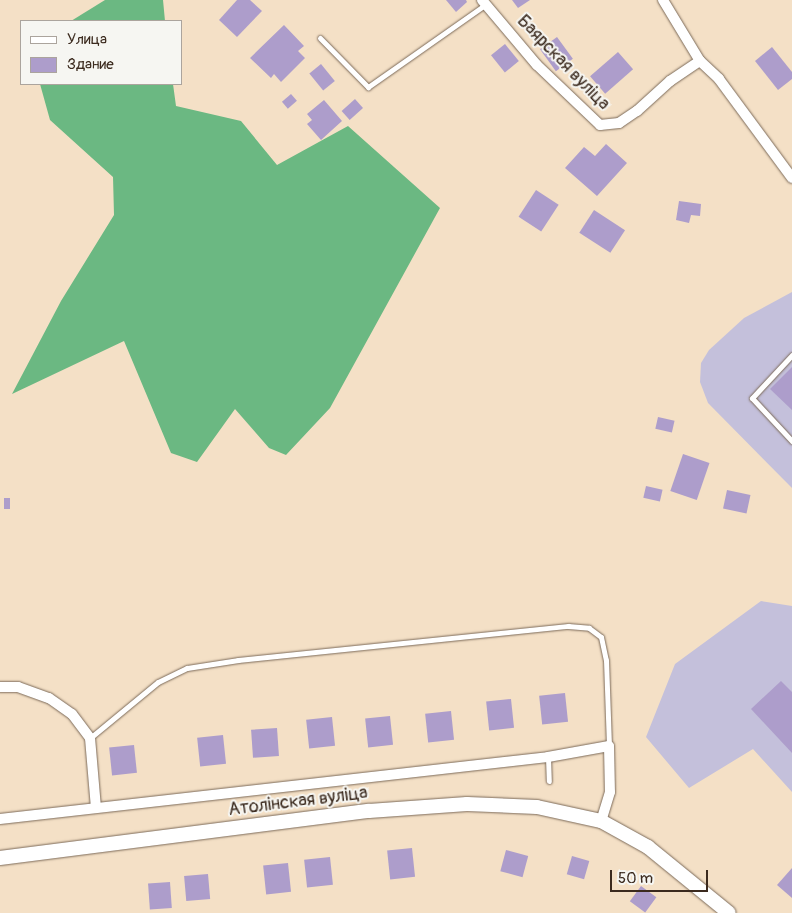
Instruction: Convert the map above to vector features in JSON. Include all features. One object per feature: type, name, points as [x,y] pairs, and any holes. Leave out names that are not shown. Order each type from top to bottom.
[{"type":"street","points":[[663,0],[700,61],[719,79],[792,178]]},
{"type":"street","name":"Баярская вуліца","points":[[484,2],[537,65],[600,126],[618,122],[637,111],[670,81],[700,61]]},
{"type":"street","points":[[0,687],[18,687],[50,698],[72,714],[90,738],[96,808]]},
{"type":"street","points":[[601,821],[610,792],[609,746]]},
{"type":"street","name":"Атолінская вуліца","points":[[0,819],[548,757],[609,746]]},
{"type":"street","name":"Атолінская вуліца","points":[[0,858],[369,811],[467,804],[537,806],[601,821],[648,847],[729,913]]},
{"type":"lane","points":[[320,38],[368,87],[484,2]]},
{"type":"lane","points":[[792,355],[752,398],[792,441]]},
{"type":"lane","points":[[90,738],[158,682],[187,668],[238,660],[568,626],[589,628],[601,638],[606,660],[609,746]]},
{"type":"lane","points":[[548,757],[549,781]]},
{"type":"shaded area","points":[[792,292],[792,488],[708,403],[700,382],[701,363],[709,350],[744,318]]},
{"type":"shaded area","points":[[761,601],[792,606],[792,792],[753,749],[689,788],[646,737],[675,664]]},
{"type":"green space","points":[[105,0],[163,0],[165,20],[73,20]]},
{"type":"green space","points":[[40,85],[173,85],[176,106],[241,121],[277,165],[348,126],[440,208],[330,408],[286,455],[269,448],[235,409],[197,462],[171,453],[124,341],[12,394],[61,301],[114,215],[113,177],[50,120]]},
{"type":"building","points":[[237,0],[250,0],[262,11],[237,37],[219,20]]},
{"type":"building","points":[[446,0],[466,0],[467,2],[456,12]]},
{"type":"building","points":[[512,0],[530,0],[518,8]]},
{"type":"building","points":[[284,25],[304,46],[298,51],[305,58],[281,82],[274,74],[271,78],[250,58]]},
{"type":"building","points":[[557,37],[573,59],[556,71],[540,49]]},
{"type":"building","points":[[505,44],[519,61],[505,72],[491,55]]},
{"type":"building","points":[[772,47],[792,72],[792,79],[778,90],[755,61]]},
{"type":"building","points":[[618,52],[633,69],[605,94],[590,76]]},
{"type":"building","points":[[321,64],[335,81],[323,91],[309,73]]},
{"type":"building","points":[[291,94],[297,101],[288,109],[282,102]]},
{"type":"building","points":[[355,99],[363,108],[350,120],[342,111]]},
{"type":"building","points":[[324,100],[342,121],[321,140],[307,124],[312,120],[307,114]]},
{"type":"building","points":[[606,144],[627,163],[597,196],[565,168],[584,147],[595,156]]},
{"type":"building","points":[[536,190],[559,205],[541,232],[519,217]]},
{"type":"building","points":[[679,201],[701,204],[700,216],[691,215],[689,223],[676,220]]},
{"type":"building","points":[[594,210],[625,230],[610,253],[579,233]]},
{"type":"building","points":[[792,367],[792,410],[770,389]]},
{"type":"building","points":[[658,417],[675,421],[672,433],[655,429]]},
{"type":"building","points":[[683,454],[709,463],[697,500],[670,491]]},
{"type":"building","points":[[646,486],[663,490],[660,502],[643,498]]},
{"type":"building","points":[[727,490],[750,495],[747,514],[723,509]]},
{"type":"building","points":[[4,498],[10,498],[10,509],[4,509]]},
{"type":"building","points":[[781,681],[792,692],[792,753],[751,709]]},
{"type":"building","points":[[565,693],[568,722],[542,725],[539,696]]},
{"type":"building","points":[[511,699],[514,728],[489,730],[486,702]]},
{"type":"building","points":[[451,711],[454,740],[428,743],[425,714]]},
{"type":"building","points":[[390,716],[393,745],[368,747],[365,719]]},
{"type":"building","points":[[332,717],[335,746],[309,749],[306,720]]},
{"type":"building","points":[[277,728],[279,756],[253,758],[251,730]]},
{"type":"building","points":[[223,735],[226,764],[200,767],[197,738]]},
{"type":"building","points":[[134,745],[137,773],[112,775],[109,748]]},
{"type":"building","points":[[412,848],[415,877],[390,879],[387,851]]},
{"type":"building","points":[[506,850],[528,856],[523,877],[500,871]]},
{"type":"building","points":[[572,856],[589,861],[584,879],[567,874]]},
{"type":"building","points":[[330,857],[333,885],[307,888],[304,860]]},
{"type":"building","points":[[288,863],[291,892],[266,894],[263,866]]},
{"type":"building","points":[[792,868],[792,898],[777,885]]},
{"type":"building","points":[[208,874],[210,899],[186,901],[184,876]]},
{"type":"building","points":[[170,882],[172,908],[150,909],[148,884]]},
{"type":"building","points":[[641,886],[656,897],[645,913],[630,901]]}]
